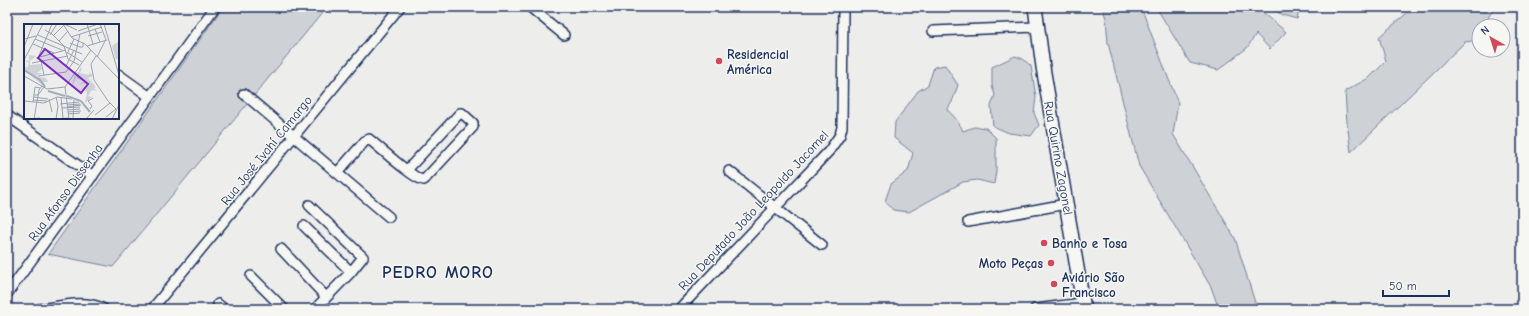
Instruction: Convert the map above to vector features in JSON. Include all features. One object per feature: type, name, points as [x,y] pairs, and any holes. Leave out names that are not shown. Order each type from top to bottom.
[{"type":"street","name":"Rua Afonso Dissenha","points":[[7,294],[215,7]]},
{"type":"street","name":"Rua José Ivahí Camargo","points":[[152,309],[400,7]]},
{"type":"street","points":[[530,7],[564,35]]},
{"type":"street","name":"Rua Deputado João Leopoldo Jacomel","points":[[679,309],[829,150],[840,135],[843,116],[843,7]]},
{"type":"street","name":"Rua Quirino Zagonel","points":[[1035,7],[1083,306]]},
{"type":"street","points":[[934,31],[1037,27]]},
{"type":"street","points":[[119,75],[150,97]]},
{"type":"street","points":[[244,94],[389,217]]},
{"type":"street","points":[[337,174],[366,139],[369,139],[407,170],[420,180],[424,180],[473,126],[473,123],[462,113],[460,113],[407,170]]},
{"type":"street","points":[[8,116],[93,176]]},
{"type":"street","points":[[729,171],[822,245]]},
{"type":"street","points":[[968,222],[1066,204]]},
{"type":"street","points":[[309,205],[363,257],[315,309]]},
{"type":"street","points":[[304,226],[350,272]]},
{"type":"street","points":[[280,249],[326,297]]},
{"type":"street","points":[[251,276],[284,309]]},
{"type":"street","points":[[40,309],[84,304],[94,304],[104,309]]},
{"type":"street","points":[[1036,309],[1083,306]]},
{"type":"shaded area","points":[[223,7],[327,7],[113,267],[48,254]]},
{"type":"shaded area","points":[[1102,7],[1142,7],[1178,103],[1173,134],[1235,238],[1257,309],[1219,309],[1211,287],[1139,166],[1108,43],[1106,18]]},
{"type":"shaded area","points":[[1156,7],[1257,7],[1286,32],[1270,49],[1256,34],[1247,48],[1218,70],[1190,63]]},
{"type":"shaded area","points":[[1270,7],[1300,7],[1297,19],[1282,15]]},
{"type":"shaded area","points":[[1414,7],[1495,7],[1489,18],[1471,18],[1471,41],[1465,42],[1351,152],[1345,91],[1369,78],[1386,61],[1379,37]]},
{"type":"shaded area","points":[[1015,56],[1023,59],[1031,66],[1036,97],[1034,113],[1039,125],[1031,136],[1009,133],[993,126],[991,106],[995,95],[992,86],[992,67]]},
{"type":"shaded area","points":[[945,65],[958,85],[952,102],[947,110],[956,119],[963,131],[974,127],[986,128],[996,138],[996,171],[994,184],[977,180],[963,182],[909,212],[893,210],[885,201],[891,184],[908,171],[913,153],[894,138],[895,122],[918,91],[928,85],[934,67]]},
{"type":"place","name":"Residencial América","points":[[719,61]]},
{"type":"place","name":"Banho e Tosa","points":[[1044,243]]},
{"type":"place","name":"Moto Peças","points":[[1051,263]]},
{"type":"place","name":"Aviário São Francisco","points":[[1054,284]]},
{"type":"district","name":"PEDRO MORO","points":[[438,272]]}]
